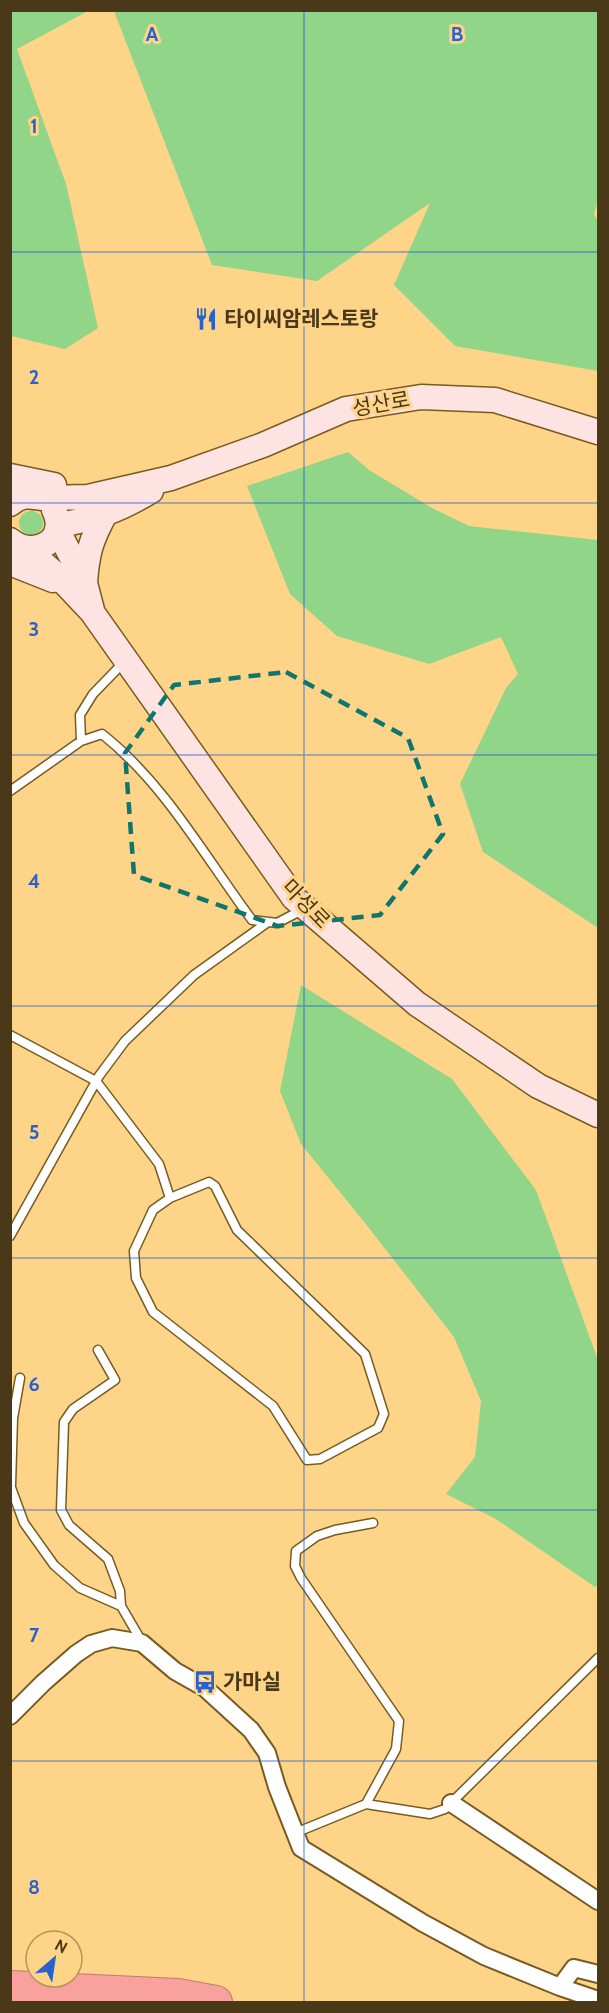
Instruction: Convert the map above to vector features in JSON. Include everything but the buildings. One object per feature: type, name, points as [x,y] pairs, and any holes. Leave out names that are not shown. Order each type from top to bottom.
[{"type":"highway","points":[[10,1987],[178,1995],[216,2002]]},
{"type":"main road","name":"성산로","points":[[171,478],[262,445],[346,409],[421,397],[495,400],[598,432]]},
{"type":"main road","points":[[10,476],[46,485],[134,488]]},
{"type":"main road","points":[[22,496],[88,497],[171,478]]},
{"type":"main road","points":[[16,550],[40,548],[48,543],[57,527],[85,521],[127,505],[171,478]]},
{"type":"main road","points":[[22,496],[51,505],[56,514],[57,527],[75,584]]},
{"type":"main road","points":[[75,584],[93,535],[105,514]]},
{"type":"main road","points":[[16,550],[75,584]]},
{"type":"main road","name":"마성로","points":[[75,584],[92,612],[294,898],[417,1004],[538,1086],[598,1114]]},
{"type":"street","points":[[10,1716],[43,1683],[91,1644],[112,1638],[142,1643],[175,1671],[205,1688],[251,1730],[267,1753],[277,1787],[301,1848],[423,1923],[484,1956],[598,2000]]},
{"type":"street","points":[[451,1803],[598,1901]]},
{"type":"street","points":[[560,1987],[574,1968],[598,1974]]},
{"type":"lane","points":[[81,741],[80,715],[93,694],[126,660]]},
{"type":"lane","points":[[10,791],[81,741],[102,734],[120,747],[155,785],[252,920],[277,922],[306,908]]},
{"type":"lane","points":[[10,1236],[96,1081],[125,1041],[194,975],[268,922]]},
{"type":"lane","points":[[10,1035],[96,1081],[159,1164],[170,1198]]},
{"type":"lane","points":[[209,1182],[215,1186],[237,1230],[364,1354],[384,1414],[378,1428],[320,1459],[307,1460],[273,1406],[153,1312],[136,1278],[134,1251],[153,1210],[170,1198],[209,1182]]},
{"type":"lane","points":[[99,1350],[115,1380],[73,1408],[64,1422],[62,1510],[69,1525],[108,1559],[120,1591],[121,1606],[142,1643]]},
{"type":"lane","points":[[20,1378],[13,1418],[11,1485],[24,1523],[54,1565],[80,1587],[121,1606]]},
{"type":"lane","points":[[366,1804],[396,1749],[399,1721],[295,1566],[296,1551],[316,1536],[373,1522]]},
{"type":"lane","points":[[295,1833],[366,1804],[429,1814],[446,1809],[598,1658]]},
{"type":"highlighted area","points":[[286,672],[408,738],[443,834],[380,915],[278,926],[134,875],[125,753],[174,685]]},
{"type":"green space","points":[[11,10],[88,11],[17,49],[66,184],[98,328],[65,349],[11,336]]},
{"type":"green space","points":[[114,11],[598,11],[598,200],[594,214],[598,221],[598,371],[455,346],[394,285],[430,203],[317,281],[212,265]]},
{"type":"green space","points":[[348,452],[369,470],[432,508],[469,526],[598,540],[598,928],[483,852],[460,784],[506,688],[518,674],[501,637],[429,664],[337,636],[290,594],[247,486]]},
{"type":"green space","points":[[31,511],[39,515],[43,523],[39,531],[31,535],[23,531],[19,523],[23,515]]},
{"type":"green space","points":[[301,985],[452,1079],[536,1190],[598,1360],[598,1585],[595,1587],[496,1519],[446,1494],[475,1457],[481,1401],[454,1337],[301,1144],[280,1091]]},
{"type":"place","name":"타이씨암레스토랑","points":[[206,319]]},
{"type":"place","name":"가마실","points":[[205,1682]]}]
